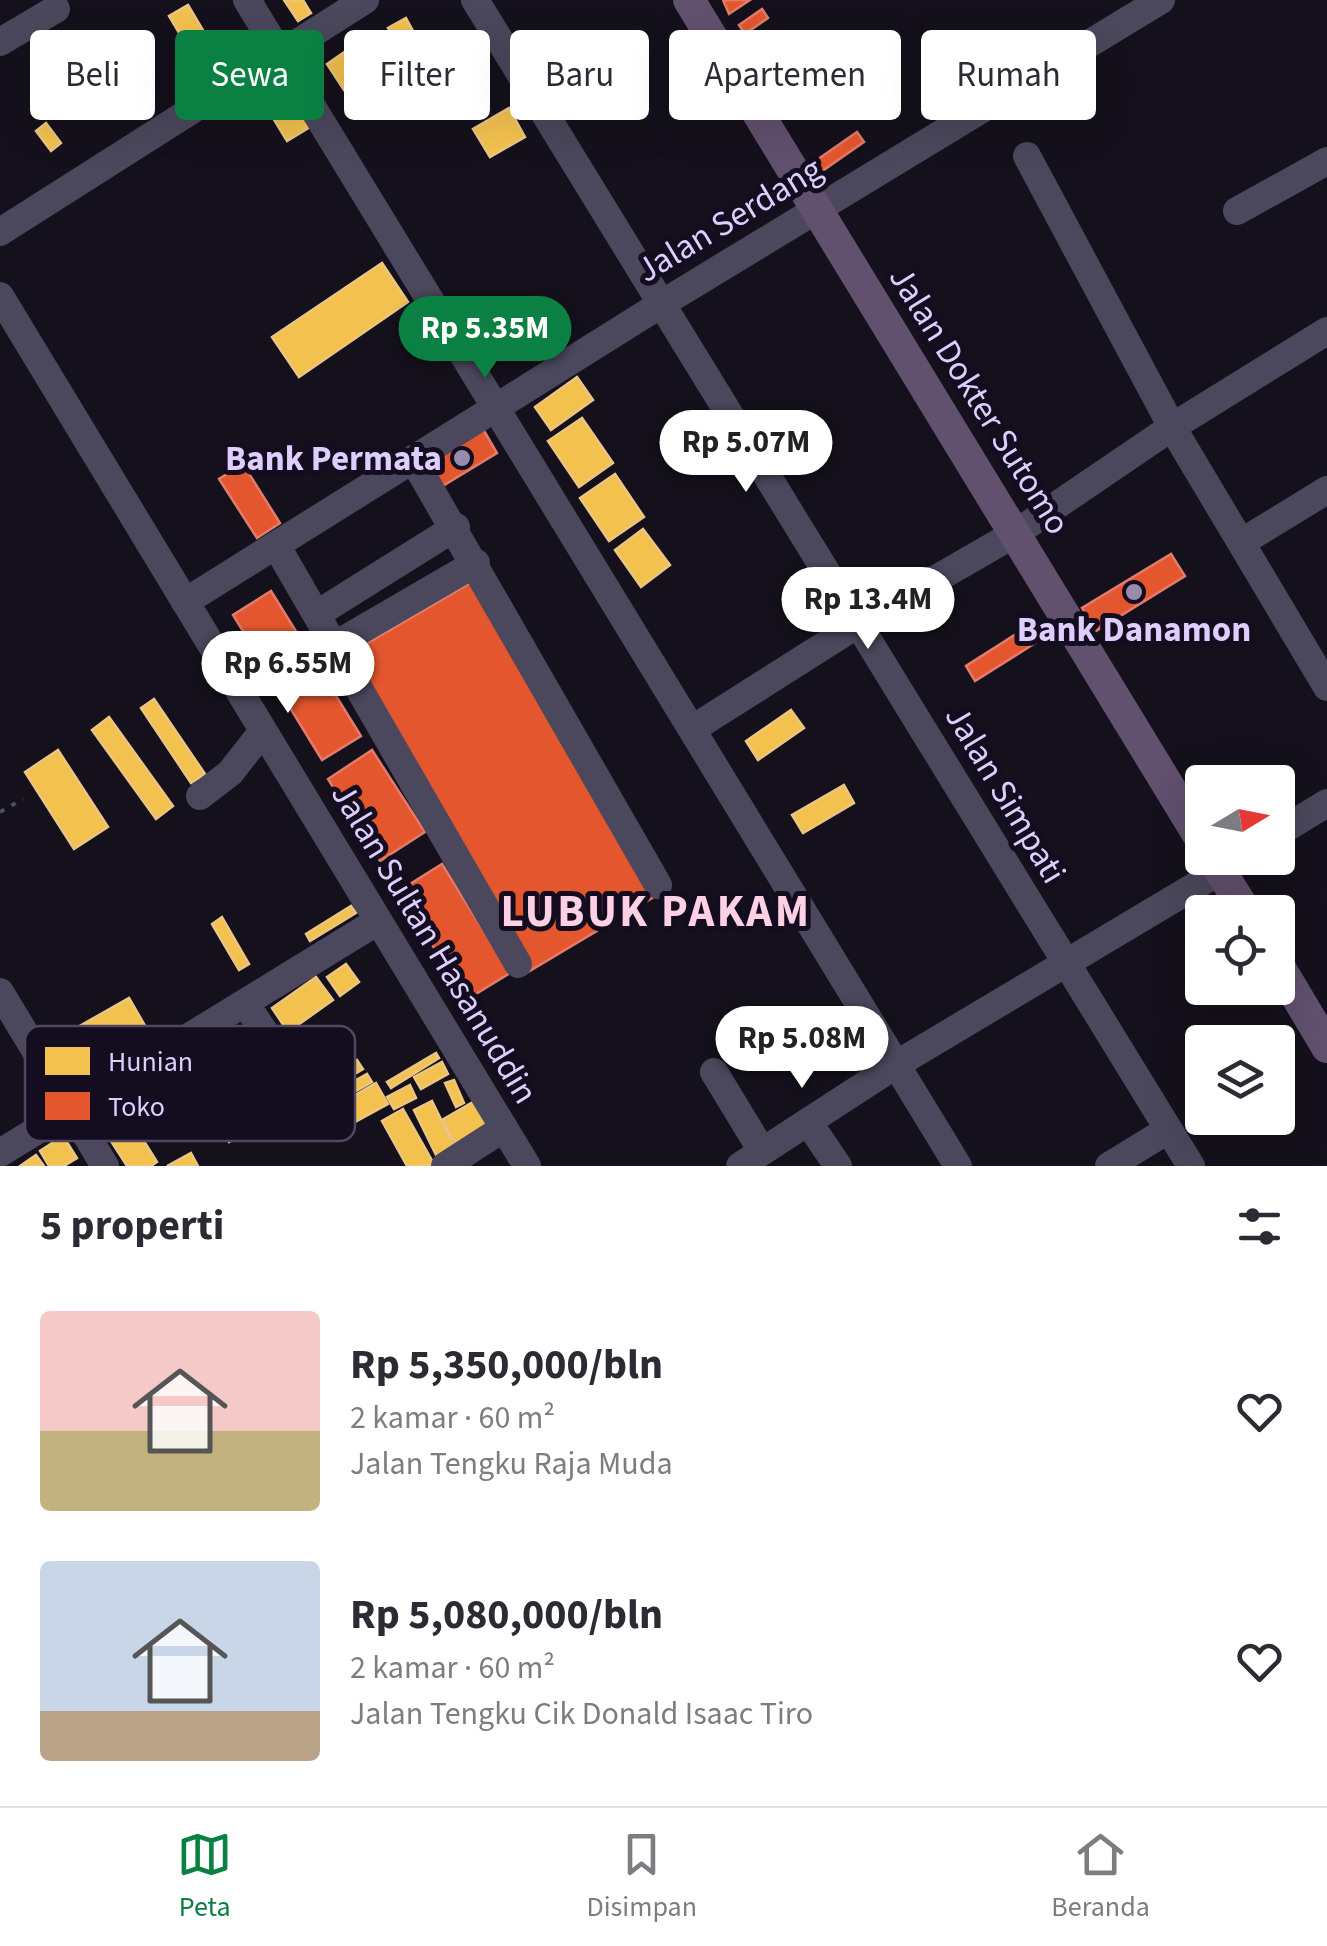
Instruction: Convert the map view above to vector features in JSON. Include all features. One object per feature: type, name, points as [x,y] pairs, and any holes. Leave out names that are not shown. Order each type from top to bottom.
[{"type":"main road","name":"Jalan Dokter Sutomo","points":[[698,4],[816,210],[1185,813]]},
{"type":"main road","points":[[1295,993],[1327,1047]]},
{"type":"street","points":[[247,0],[265,30]]},
{"type":"street","points":[[315,30],[365,0]]},
{"type":"street","name":"Jalan Simpati","points":[[474,0],[1191,1166]]},
{"type":"street","name":"Jalan Serdang","points":[[185,602],[662,303],[1161,0]]},
{"type":"street","points":[[0,42],[56,9]]},
{"type":"street","points":[[0,232],[175,119]]},
{"type":"street","points":[[320,120],[958,1166]]},
{"type":"street","points":[[1027,156],[1172,427],[1327,687]]},
{"type":"street","points":[[1237,211],[1327,161]]},
{"type":"street","name":"Jalan Sultan Hasanuddin","points":[[0,296],[527,1166]]},
{"type":"street","points":[[694,728],[858,624],[1016,534],[1172,427],[1327,332]]},
{"type":"street","points":[[414,458],[658,884]]},
{"type":"street","points":[[1242,542],[1327,490]]},
{"type":"street","points":[[317,614],[456,527]]},
{"type":"street","points":[[276,545],[518,964]]},
{"type":"street","points":[[335,645],[476,564]]},
{"type":"street","points":[[200,796],[230,773],[263,731]]},
{"type":"street","points":[[1295,823],[1327,803]]},
{"type":"street","points":[[714,1072],[751,1159],[896,1064],[1204,875]]},
{"type":"street","points":[[209,1026],[378,922]]},
{"type":"street","points":[[245,1004],[260,1026]]},
{"type":"street","points":[[4,1006],[25,1039]]},
{"type":"street","points":[[808,1122],[838,1166]]},
{"type":"street","points":[[444,1166],[504,1128]]},
{"type":"street","points":[[1109,1166],[1168,1130]]},
{"type":"street","points":[[0,1153],[25,1138]]},
{"type":"street","points":[[89,1141],[104,1166]]},
{"type":"path","points":[[0,812],[22,800]]},
{"type":"building: Hunian","points":[[284,0],[303,0],[311,13],[298,21]]},
{"type":"building: Hunian","points":[[188,5],[203,30],[177,30],[169,16]]},
{"type":"building: Hunian","points":[[406,18],[413,30],[389,30]]},
{"type":"building: Hunian","points":[[344,52],[344,90],[327,64]]},
{"type":"building: Hunian","points":[[509,108],[510,120],[516,120],[525,137],[490,157],[473,129]]},
{"type":"building: Hunian","points":[[274,120],[306,120],[310,127],[287,141]]},
{"type":"building: Hunian","points":[[46,123],[61,143],[51,151],[36,131]]},
{"type":"building: Hunian","points":[[382,263],[408,302],[299,377],[272,337]]},
{"type":"building: Hunian","points":[[577,377],[593,400],[551,430],[535,407]]},
{"type":"building: Hunian","points":[[582,418],[613,463],[579,487],[548,441]]},
{"type":"building: Hunian","points":[[615,474],[644,517],[609,541],[580,498]]},
{"type":"building: Hunian","points":[[643,529],[670,565],[641,587],[615,550]]},
{"type":"building: Hunian","points":[[154,699],[205,774],[191,783],[141,708]]},
{"type":"building: Hunian","points":[[791,710],[804,728],[758,760],[746,741]]},
{"type":"building: Hunian","points":[[109,717],[173,806],[156,819],[92,730]]},
{"type":"building: Hunian","points":[[58,750],[108,827],[74,849],[25,772]]},
{"type":"building: Hunian","points":[[844,785],[854,803],[803,833],[792,815]]},
{"type":"building: Hunian","points":[[351,906],[356,913],[310,941],[306,934]]},
{"type":"building: Hunian","points":[[222,917],[249,964],[239,970],[212,924]]},
{"type":"building: Hunian","points":[[346,964],[359,982],[340,996],[327,977]]},
{"type":"building: Hunian","points":[[316,977],[333,1000],[296,1026],[284,1026],[272,1008]]},
{"type":"building: Hunian","points":[[129,998],[145,1026],[80,1026]]},
{"type":"building: Hunian","points":[[436,1053],[439,1058],[391,1088],[387,1082]]},
{"type":"building: Hunian","points":[[355,1061],[363,1069],[355,1074]]},
{"type":"building: Hunian","points":[[442,1062],[448,1074],[421,1089],[414,1077]]},
{"type":"building: Hunian","points":[[367,1074],[372,1082],[355,1092],[355,1081]]},
{"type":"building: Hunian","points":[[454,1080],[464,1103],[456,1107],[445,1083]]},
{"type":"building: Hunian","points":[[376,1083],[388,1104],[355,1122],[355,1095]]},
{"type":"building: Hunian","points":[[410,1085],[416,1098],[394,1109],[387,1097]]},
{"type":"building: Hunian","points":[[432,1101],[457,1152],[439,1161],[414,1110]]},
{"type":"building: Hunian","points":[[473,1102],[490,1131],[459,1149],[442,1120]]},
{"type":"building: Hunian","points":[[403,1109],[434,1164],[407,1166],[382,1121]]},
{"type":"building: Hunian","points":[[55,1141],[66,1141],[77,1158],[64,1166],[49,1166],[40,1151]]},
{"type":"building: Hunian","points":[[111,1141],[144,1141],[157,1162],[151,1166],[127,1166]]},
{"type":"building: Hunian","points":[[191,1153],[198,1166],[167,1166]]},
{"type":"building: Hunian","points":[[36,1155],[44,1166],[20,1166]]},
{"type":"building: Toko","points":[[723,0],[750,0],[729,14]]},
{"type":"building: Toko","points":[[762,9],[768,18],[751,30],[742,30],[739,25]]},
{"type":"building: Toko","points":[[857,132],[864,142],[818,174],[811,164]]},
{"type":"building: Toko","name":"Bank Permata","points":[[483,429],[497,453],[441,487],[427,464]]},
{"type":"building: Toko","points":[[243,464],[280,523],[257,538],[219,479]]},
{"type":"building: Toko","name":"Bank Danamon","points":[[1171,554],[1185,576],[1096,631],[1082,608]]},
{"type":"building: Toko","points":[[474,581],[657,895],[528,972],[344,657]]},
{"type":"building: Toko","points":[[271,591],[361,736],[322,760],[233,615]]},
{"type":"building: Toko","points":[[1027,627],[1037,642],[975,681],[966,666]]},
{"type":"building: Toko","points":[[372,750],[425,832],[380,861],[328,779]]},
{"type":"building: Toko","points":[[442,864],[510,973],[466,1000],[399,891]]},
{"type":"place","name":"Bank Permata","points":[[462,458]]},
{"type":"place","name":"Bank Danamon","points":[[1134,592]]},
{"type":"district","name":"LUBUK PAKAM","points":[[656,910]]}]
